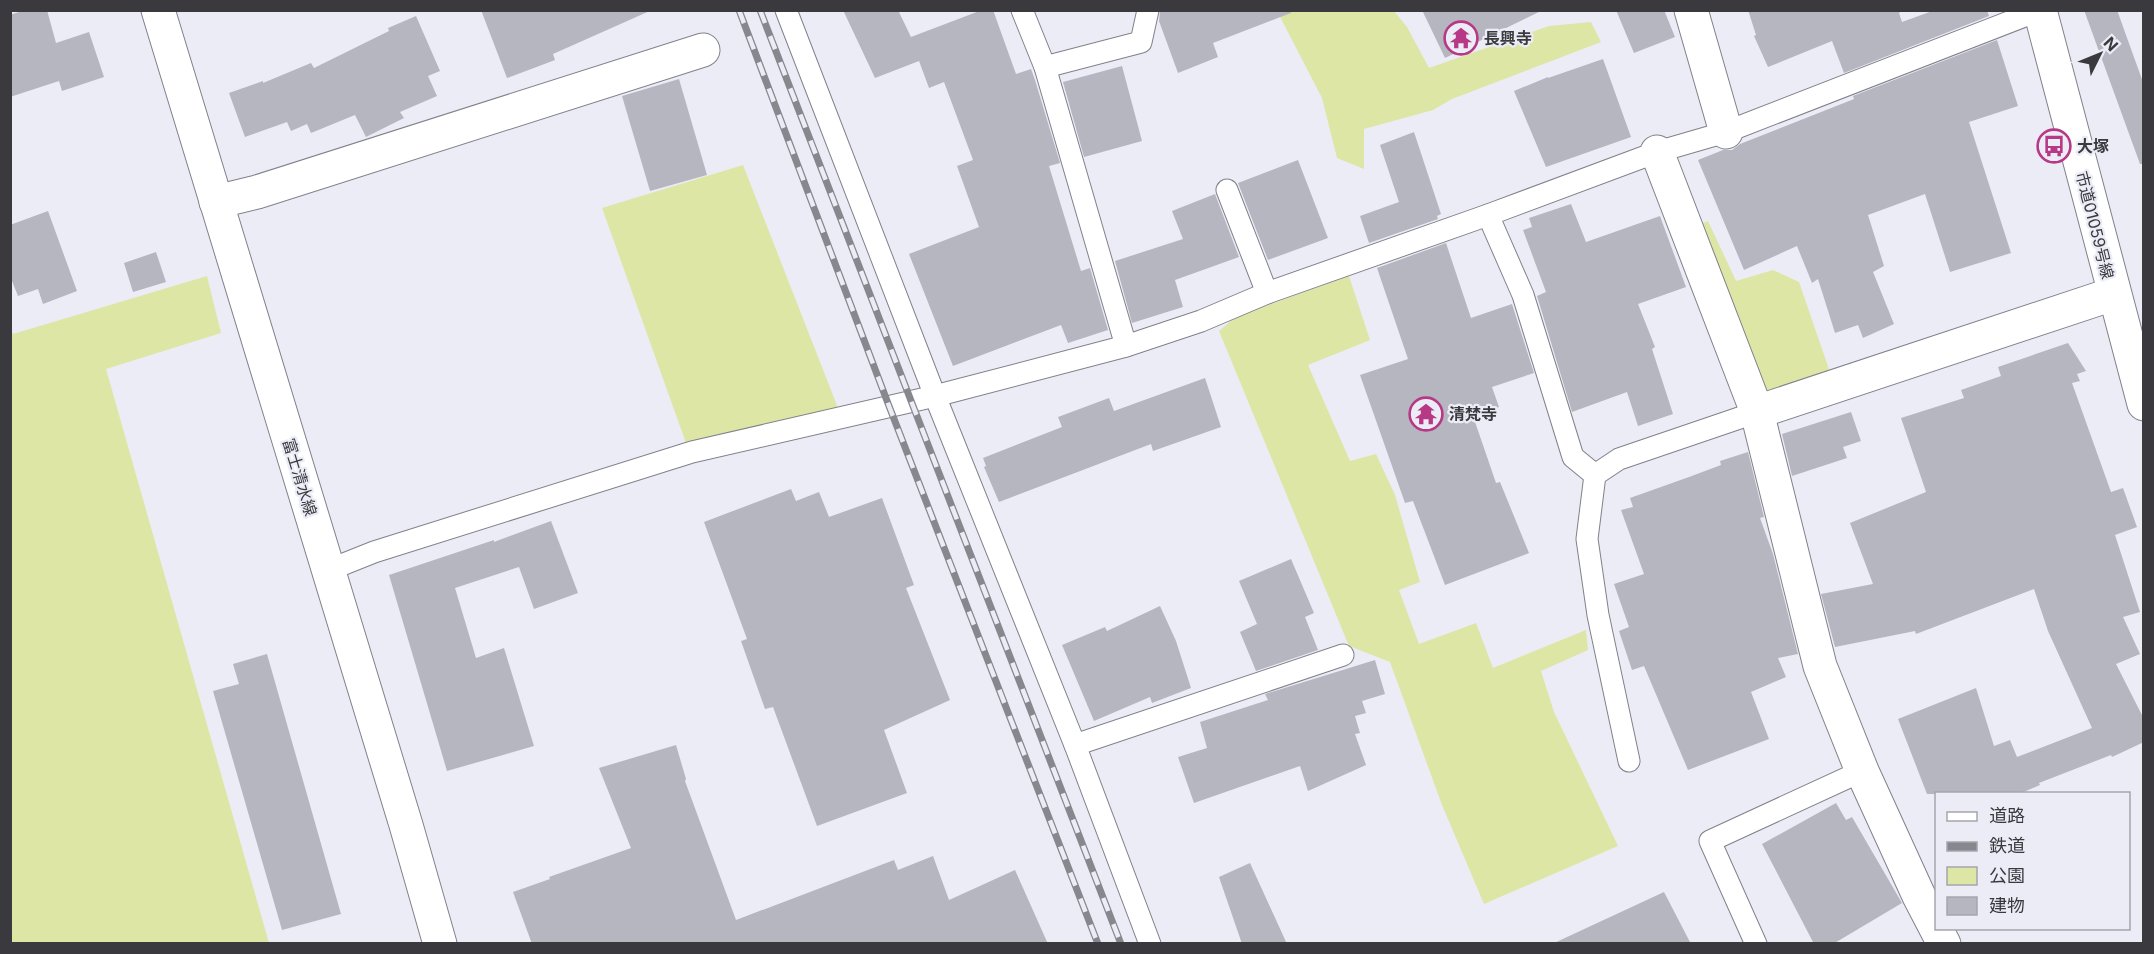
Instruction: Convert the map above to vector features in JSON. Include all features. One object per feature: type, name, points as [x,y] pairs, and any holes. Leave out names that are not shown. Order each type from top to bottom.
[{"type":"street","name":"富士清水線","points":[[158,10],[403,814],[440,944]]},
{"type":"street","points":[[1691,10],[1726,132]]},
{"type":"street","name":"市道01059号線","points":[[2040,10],[2113,294],[2142,390]]},
{"type":"street","points":[[216,202],[257,192],[704,50]]},
{"type":"street","points":[[1657,152],[1757,412],[1820,666],[1862,771],[1935,927]]},
{"type":"street","points":[[1757,412],[2113,294]]},
{"type":"street","points":[[1937,930],[1944,944]]},
{"type":"lane","points":[[786,10],[935,396],[1075,746],[1150,944]]},
{"type":"lane","points":[[1022,10],[1045,67],[1126,346]]},
{"type":"lane","points":[[1045,67],[1141,42],[1148,10]]},
{"type":"lane","points":[[329,570],[374,552],[692,452],[935,396],[1126,346],[1201,321],[1267,293],[1657,152],[1726,132],[2040,10]]},
{"type":"lane","points":[[1227,190],[1267,293]]},
{"type":"lane","points":[[1488,215],[1523,295],[1573,457],[1595,475]]},
{"type":"lane","points":[[1629,762],[1598,615],[1587,539],[1595,475],[1619,459],[1757,412]]},
{"type":"lane","points":[[1075,746],[1343,655]]},
{"type":"lane","points":[[1756,944],[1710,841],[1862,771]]},
{"type":"green space","points":[[1277,11],[1394,11],[1407,27],[1429,68],[1549,26],[1591,22],[1601,42],[1452,99],[1433,110],[1364,129],[1364,169],[1337,158],[1322,98]]},
{"type":"green space","points":[[743,165],[838,408],[686,443],[602,208]]},
{"type":"green space","points":[[1708,221],[1736,281],[1773,270],[1799,282],[1831,375],[1760,392],[1694,226]]},
{"type":"green space","points":[[207,276],[221,333],[106,369],[269,943],[11,943],[11,329],[13,334]]},
{"type":"green space","points":[[1349,276],[1370,340],[1308,365],[1350,461],[1376,454],[1395,495],[1420,582],[1399,590],[1419,644],[1476,623],[1493,668],[1586,630],[1588,650],[1541,671],[1554,712],[1618,846],[1484,904],[1442,805],[1390,662],[1349,646],[1219,331],[1237,316]]},
{"type":"building","points":[[25,10],[47,10],[56,43],[89,32],[104,77],[62,91],[59,81],[10,97],[10,15]]},
{"type":"building","points":[[481,10],[652,10],[553,54],[555,60],[507,78]]},
{"type":"building","points":[[843,10],[898,10],[911,37],[982,10],[993,10],[1016,74],[1031,69],[1035,80],[1060,163],[1049,166],[1081,271],[1090,268],[1108,330],[1068,343],[1061,325],[953,366],[909,254],[979,227],[957,166],[973,160],[944,82],[929,88],[919,61],[875,78]]},
{"type":"building","points":[[1160,10],[1290,10],[1291,13],[1213,43],[1218,57],[1178,73],[1159,21]]},
{"type":"building","name":"長興寺","points":[[1422,10],[1543,10],[1445,58]]},
{"type":"building","points":[[1616,10],[1664,10],[1675,37],[1634,53]]},
{"type":"building","points":[[1748,10],[1903,10],[1899,13],[1902,22],[1935,10],[1987,10],[1989,16],[1844,73],[1832,41],[1768,67],[1754,36],[1756,35]]},
{"type":"building","points":[[2084,10],[2117,10],[2144,85],[2144,164],[2140,164]]},
{"type":"building","points":[[416,16],[440,71],[428,76],[437,96],[400,112],[404,118],[366,137],[355,115],[311,133],[307,124],[291,131],[287,122],[245,137],[229,93],[263,81],[263,83],[311,63],[314,68],[389,31],[388,28]]},
{"type":"building","points":[[1997,40],[2018,106],[1969,122],[2011,253],[1950,272],[1925,194],[1868,215],[1884,266],[1873,272],[1894,324],[1863,338],[1858,325],[1835,333],[1818,279],[1812,283],[1797,246],[1744,270],[1698,160],[1723,150],[1732,150],[1740,144],[1854,99],[1853,96]]},
{"type":"building","points":[[1603,59],[1631,137],[1546,167],[1514,91]]},
{"type":"building","points":[[1122,66],[1142,141],[1084,157],[1063,82]]},
{"type":"building","points":[[679,79],[707,175],[650,191],[622,96]]},
{"type":"building","points":[[1414,132],[1441,214],[1437,216],[1438,219],[1369,243],[1360,216],[1399,202],[1380,145]]},
{"type":"building","points":[[1298,160],[1328,238],[1268,260],[1238,183]]},
{"type":"building","points":[[1215,194],[1239,257],[1175,280],[1183,307],[1132,323],[1115,261],[1183,239],[1172,211]]},
{"type":"building","points":[[1571,204],[1586,242],[1660,216],[1686,287],[1638,304],[1655,347],[1652,349],[1673,414],[1638,426],[1627,392],[1572,412],[1537,296],[1546,292],[1523,230],[1532,227],[1529,218]]},
{"type":"building","points":[[48,211],[77,291],[43,304],[38,289],[18,296],[10,276],[10,225]]},
{"type":"building","points":[[1446,243],[1471,318],[1512,304],[1534,373],[1492,387],[1499,407],[1473,416],[1496,483],[1500,482],[1529,553],[1445,585],[1413,501],[1405,503],[1360,375],[1408,359],[1377,268]]},
{"type":"building","points":[[156,252],[166,282],[133,292],[124,263]]},
{"type":"building","points":[[2068,343],[2086,371],[2077,374],[2080,381],[2072,383],[2111,492],[2123,488],[2137,527],[2115,535],[2140,612],[2123,617],[2140,654],[2116,664],[2144,719],[2144,742],[2112,757],[2111,755],[2039,783],[2040,785],[2024,792],[1935,792],[1935,794],[1927,794],[1898,719],[1976,688],[1994,746],[2010,740],[2017,757],[2092,728],[2048,631],[2034,589],[1916,634],[1915,631],[1835,647],[1821,594],[1873,584],[1850,523],[1926,492],[1901,418],[1964,398],[1961,390],[2001,376],[1998,367]]},
{"type":"building","points":[[1205,378],[1221,427],[1153,451],[1151,444],[999,502],[984,467],[986,466],[983,458],[1062,427],[1058,417],[1109,398],[1114,411]]},
{"type":"building","points":[[1851,412],[1861,441],[1843,447],[1847,458],[1792,476],[1782,434]]},
{"type":"building","points":[[1748,452],[1764,517],[1760,518],[1773,554],[1798,654],[1778,658],[1786,677],[1751,692],[1769,739],[1688,770],[1644,666],[1632,670],[1619,631],[1629,627],[1614,584],[1644,574],[1621,510],[1633,507],[1630,498],[1721,465],[1720,461]]},
{"type":"building","points":[[791,489],[796,501],[819,492],[829,517],[882,498],[914,585],[906,588],[950,700],[884,730],[907,793],[817,826],[773,707],[765,709],[741,641],[747,639],[704,522]]},
{"type":"building","points":[[551,521],[578,593],[534,609],[519,567],[455,588],[476,658],[504,648],[534,746],[447,771],[389,575],[494,540],[494,542]]},
{"type":"building","points":[[1291,559],[1314,613],[1305,617],[1318,650],[1256,671],[1240,632],[1257,624],[1239,581]]},
{"type":"building","points":[[1160,606],[1176,641],[1191,688],[1152,703],[1150,697],[1094,721],[1062,645],[1105,627],[1107,631]]},
{"type":"building","points":[[267,654],[341,914],[282,930],[213,691],[239,684],[233,664]]},
{"type":"building","points":[[1375,660],[1385,694],[1362,701],[1366,713],[1355,716],[1360,733],[1355,734],[1366,765],[1308,791],[1300,766],[1194,803],[1178,757],[1207,748],[1200,722],[1268,700],[1265,694]]},
{"type":"building","points":[[676,745],[685,781],[736,920],[894,860],[898,870],[933,856],[949,900],[1015,870],[1048,944],[532,944],[513,892],[631,848],[599,768]]},
{"type":"building","points":[[1836,803],[1846,820],[1852,817],[1902,903],[1833,944],[1814,944],[1762,844]]},
{"type":"building","points":[[1250,863],[1287,944],[1242,944],[1219,877]]},
{"type":"building","points":[[1664,892],[1691,944],[1552,944]]},
{"type":"railway","points":[[739,10],[889,406],[1098,944]]},
{"type":"railway","points":[[760,10],[1121,944]]},
{"type":"place","name":"長興寺","points":[[1461,38]]},
{"type":"place","name":"大塚","points":[[2054,146]]},
{"type":"place","name":"清梵寺","points":[[1426,414]]}]
